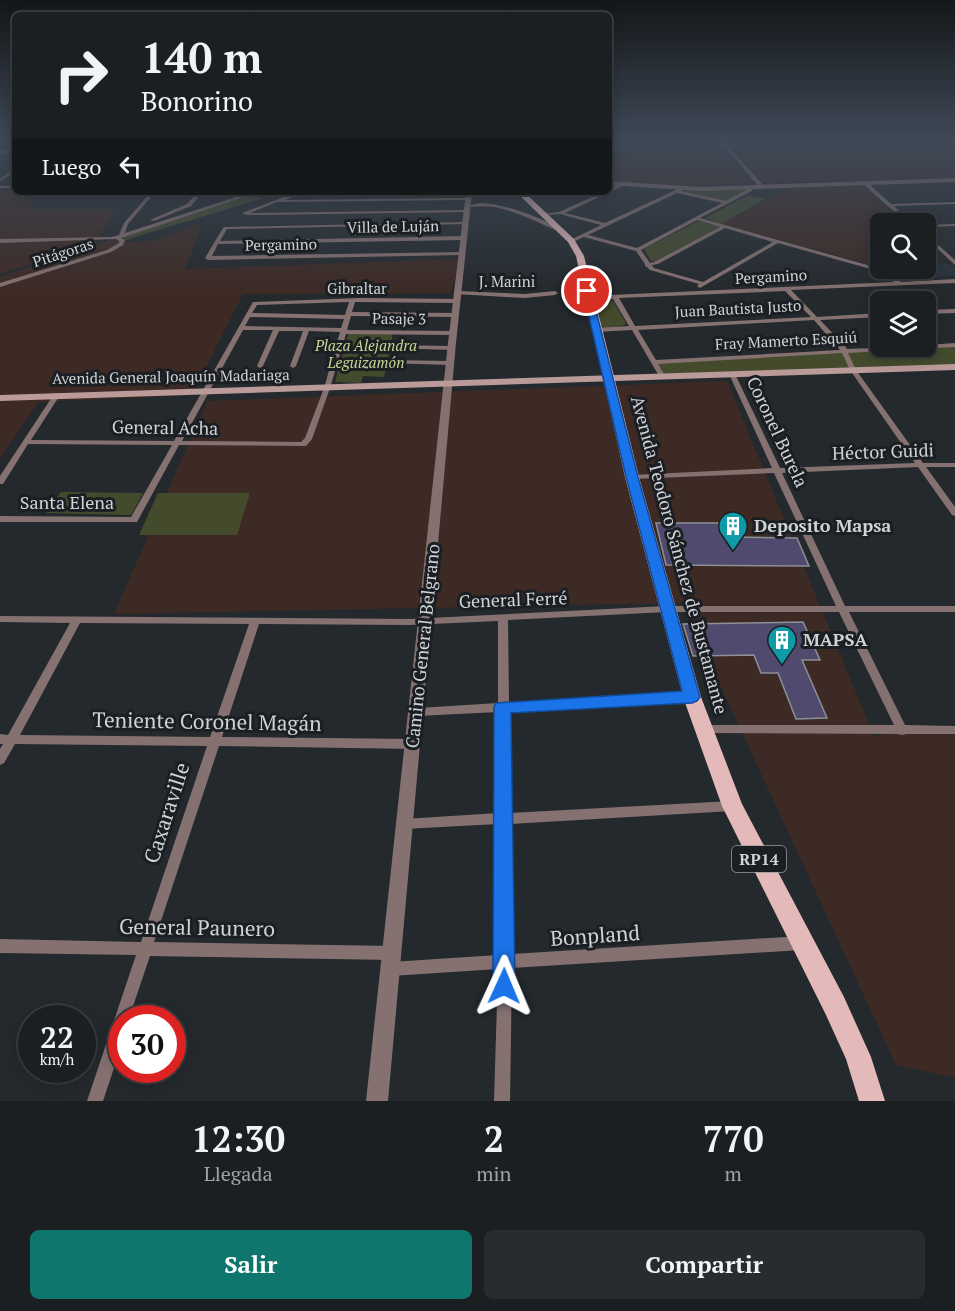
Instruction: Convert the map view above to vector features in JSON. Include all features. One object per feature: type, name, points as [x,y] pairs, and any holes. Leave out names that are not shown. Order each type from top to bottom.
[{"type":"main road","name":"Avenida Teodoro Sánchez de Bustamante","points":[[523,195],[561,230],[580,256],[632,477],[692,697],[732,806],[835,1006],[858,1057],[872,1101]]},
{"type":"main road","name":"Avenida General Joaquín Madariaga","points":[[0,398],[955,367]]},
{"type":"street","points":[[584,235],[638,250],[748,191]]},
{"type":"street","points":[[875,191],[899,213]]},
{"type":"street","points":[[571,241],[678,192],[728,203]]},
{"type":"street","points":[[119,237],[126,224],[150,195]]},
{"type":"street","points":[[135,231],[143,224],[191,204],[198,195]]},
{"type":"street","name":"Pitágoras","points":[[0,241],[105,240],[253,195]]},
{"type":"street","points":[[267,198],[276,195]]},
{"type":"street","points":[[254,214],[258,207],[293,195]]},
{"type":"street","points":[[372,213],[375,195]]},
{"type":"street","points":[[560,213],[601,195]]},
{"type":"street","points":[[278,201],[374,200],[484,203],[561,230]]},
{"type":"street","name":"Villa de Luján","points":[[258,207],[244,213],[372,213],[468,202]]},
{"type":"street","name":"Camino General Belgrano","points":[[377,1101],[468,202]]},
{"type":"street","points":[[890,205],[955,203]]},
{"type":"street","points":[[191,204],[212,207]]},
{"type":"street","points":[[545,214],[560,213],[606,225]]},
{"type":"street","points":[[697,219],[876,269],[899,283]]},
{"type":"street","points":[[216,243],[225,228],[466,223]]},
{"type":"street","points":[[357,255],[367,225]]},
{"type":"street","points":[[936,226],[955,225]]},
{"type":"street","points":[[647,265],[656,263],[726,226]]},
{"type":"street","name":"Pitágoras","points":[[0,285],[109,251],[122,243],[119,237]]},
{"type":"street","name":"Villa de Luján","points":[[216,243],[464,238]]},
{"type":"street","points":[[694,293],[704,284],[778,241]]},
{"type":"street","name":"Pergamino","points":[[216,243],[208,258],[462,253]]},
{"type":"street","points":[[936,245],[955,263]]},
{"type":"street","points":[[638,250],[647,265],[655,270],[704,284]]},
{"type":"street","name":"Pergamino","points":[[589,298],[955,281]]},
{"type":"street","points":[[787,289],[846,352],[853,370],[955,513]]},
{"type":"street","name":"J. Marini","points":[[457,297],[555,293]]},
{"type":"street","name":"Gibraltar","points":[[248,315],[254,304],[258,302],[457,297]]},
{"type":"street","points":[[615,297],[662,376]]},
{"type":"street","points":[[327,388],[352,301]]},
{"type":"street","points":[[936,312],[955,311]]},
{"type":"street","points":[[178,443],[248,315],[455,315]]},
{"type":"street","points":[[382,333],[385,315]]},
{"type":"street","points":[[415,333],[418,315]]},
{"type":"street","name":"Juan Bautista Justo","points":[[596,330],[870,315]]},
{"type":"street","name":"Pasaje 3","points":[[240,328],[453,333]]},
{"type":"street","points":[[260,366],[278,329]]},
{"type":"street","points":[[293,366],[307,329]]},
{"type":"street","name":"Fray Mamerto Esquiú","points":[[654,362],[955,345]]},
{"type":"street","points":[[390,347],[452,348]]},
{"type":"street","points":[[387,362],[450,363]]},
{"type":"street","name":"Coronel Burela","points":[[732,374],[902,731]]},
{"type":"street","name":"General Acha","points":[[26,442],[303,444],[308,439],[327,388]]},
{"type":"street","points":[[0,482],[56,395]]},
{"type":"street","name":"Santa Elena","points":[[0,519],[134,520],[178,443]]},
{"type":"street","name":"Héctor Guidi","points":[[632,477],[955,465]]},
{"type":"street","name":"General Ferré","points":[[0,619],[425,621],[667,609],[955,609]]},
{"type":"street","points":[[502,1101],[505,962],[502,819],[503,617]]},
{"type":"street","points":[[0,760],[6,739],[77,620]]},
{"type":"street","name":"Caxaraville","points":[[127,1005],[255,621]]},
{"type":"street","points":[[418,712],[692,697]]},
{"type":"street","points":[[704,729],[955,730]]},
{"type":"street","name":"Teniente Coronel Magán","points":[[6,739],[414,744]]},
{"type":"street","points":[[404,824],[732,806]]},
{"type":"street","name":"Bonpland","points":[[392,961],[505,962],[802,943]]},
{"type":"street","name":"General Paunero","points":[[0,946],[145,948],[392,961]]},
{"type":"street","name":"Caxaraville","points":[[94,1101],[108,1060]]},
{"type":"shaded area","points":[[0,191],[12,191],[12,195],[39,195],[26,209],[116,209],[94,244],[0,274]]},
{"type":"shaded area","points":[[782,191],[870,191],[893,213],[870,213],[870,264],[721,224]]},
{"type":"shaded area","points":[[202,224],[185,269],[460,259],[451,293],[243,294],[192,395],[38,402],[0,458],[0,277],[112,239],[142,243]]},
{"type":"shaded area","points":[[936,263],[946,263],[955,269],[955,276],[936,277]]},
{"type":"shaded area","points":[[727,381],[874,736],[955,726],[955,1078],[896,1065],[682,603],[114,614],[207,401]]},
{"type":"green space","points":[[684,191],[745,191],[727,202]]},
{"type":"green space","points":[[251,195],[262,198],[126,240],[123,238],[126,235]]},
{"type":"green space","points":[[748,195],[765,199],[721,224],[705,218]]},
{"type":"green space","points":[[698,221],[720,227],[651,261],[644,249]]},
{"type":"green space","points":[[607,299],[613,301],[625,325],[607,328],[601,326],[597,303]]},
{"type":"green space","name":"Plaza Alejandra Leguizamón","points":[[349,332],[393,333],[384,377],[363,376],[361,383],[335,382]]},
{"type":"green space","points":[[955,345],[955,367],[662,376],[654,362],[870,350],[870,357],[936,357],[936,346]]},
{"type":"green space","points":[[61,492],[143,493],[131,515],[46,513]]},
{"type":"green space","points":[[158,493],[250,493],[237,535],[139,535]]},
{"type":"building","name":"Deposito Mapsa","points":[[656,523],[729,523],[734,537],[797,538],[809,566],[666,565]]},
{"type":"building","name":"MAPSA","points":[[803,622],[820,660],[802,660],[827,718],[796,719],[778,673],[761,673],[754,655],[693,656],[683,624]]},
{"type":"place","name":"Deposito Mapsa","points":[[733,552]]},
{"type":"place","name":"MAPSA","points":[[782,666]]},
{"type":"route","points":[[504,986],[502,707],[692,697],[632,477],[587,291]]}]
